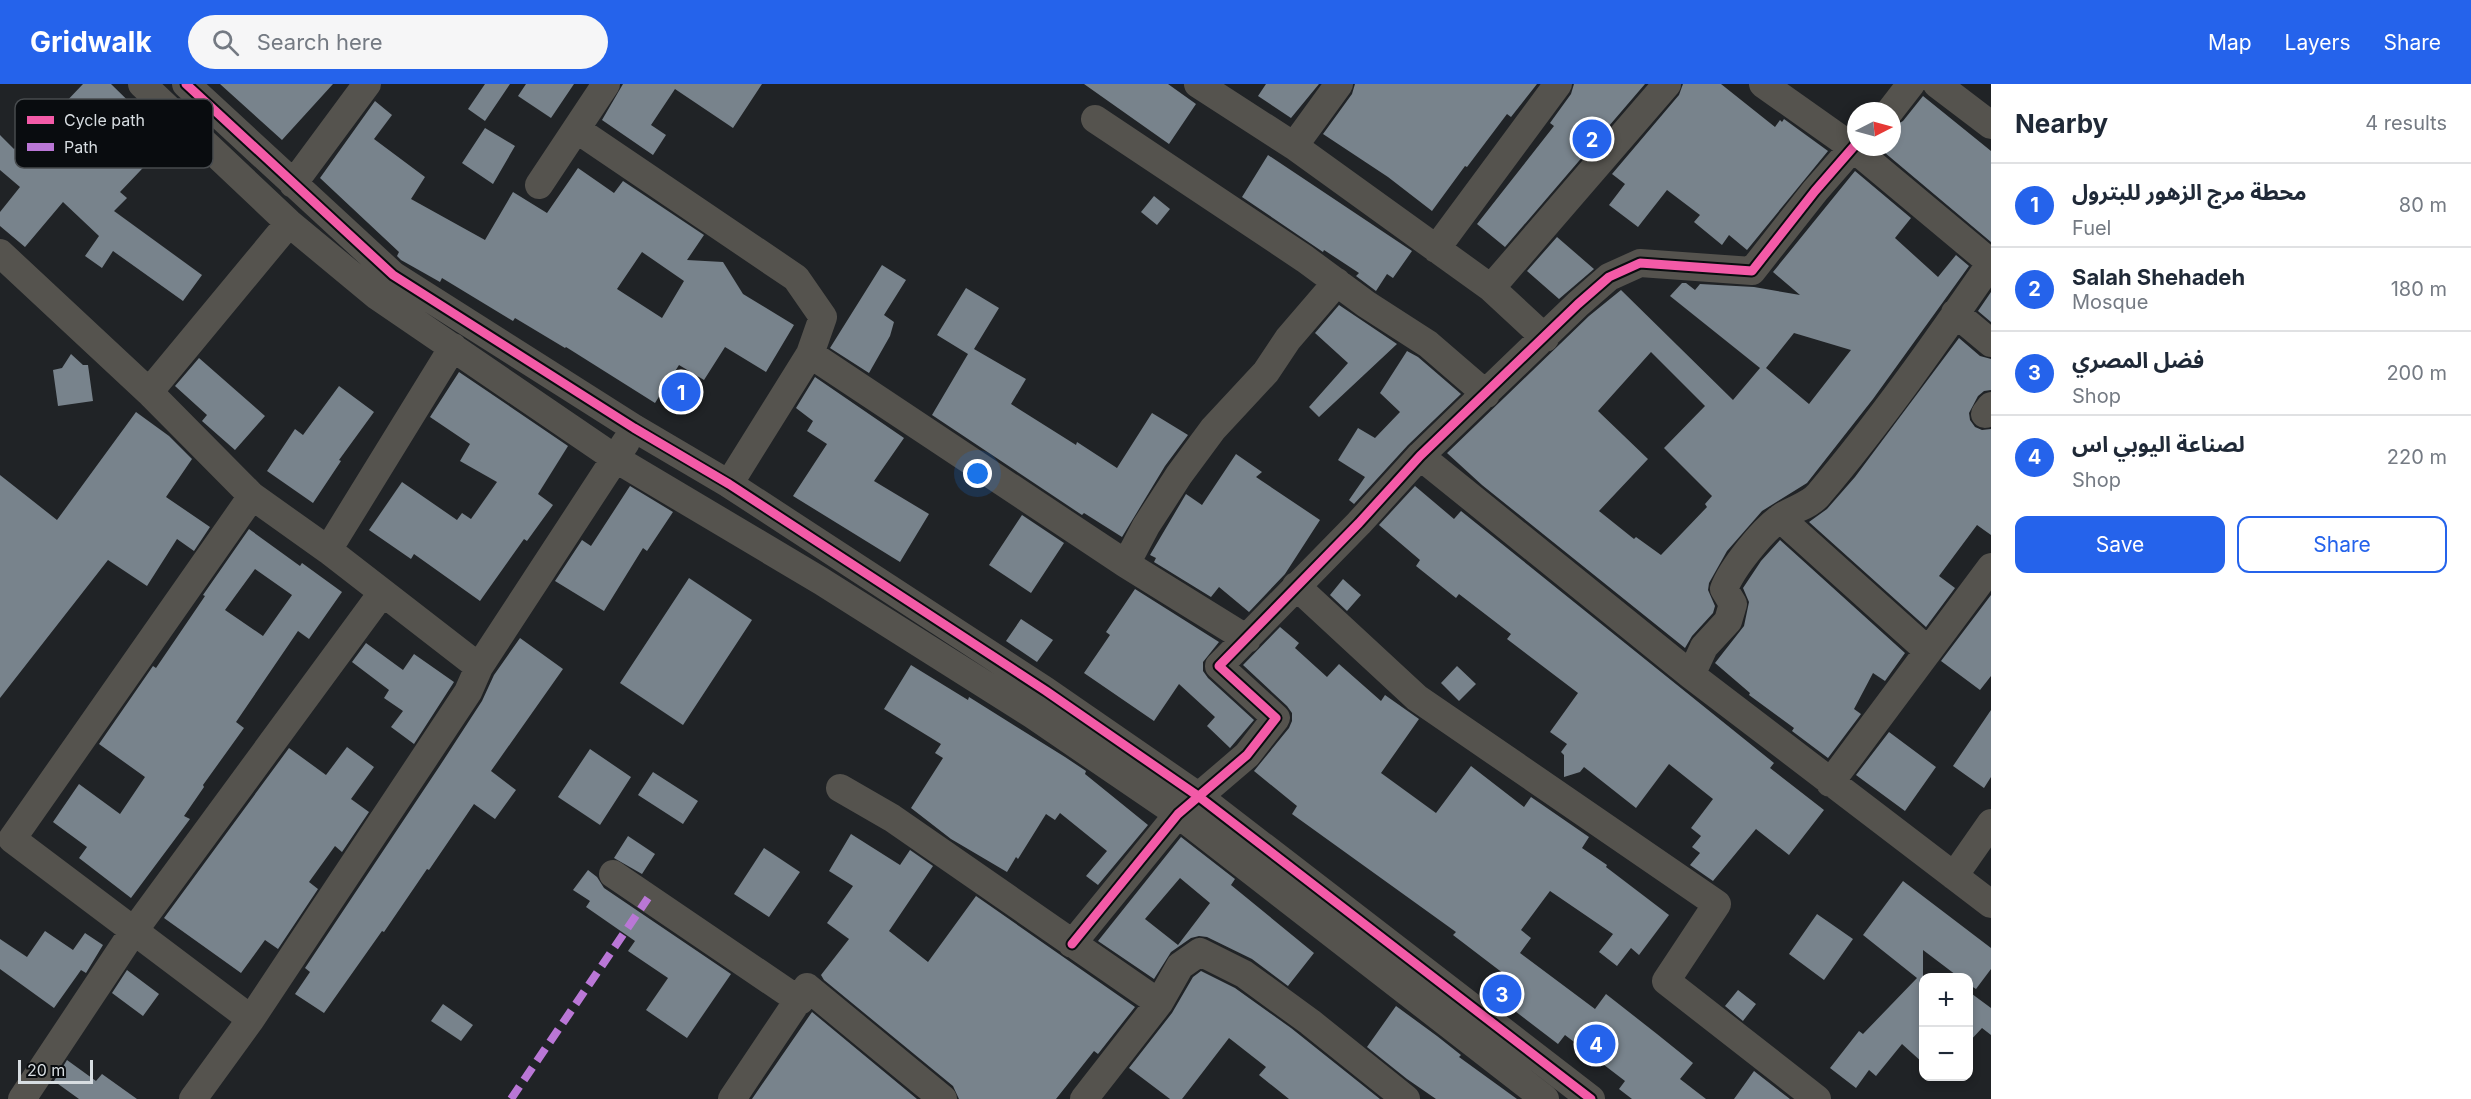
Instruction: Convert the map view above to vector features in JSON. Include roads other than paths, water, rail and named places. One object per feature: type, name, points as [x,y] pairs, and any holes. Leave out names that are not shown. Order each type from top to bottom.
[{"type":"street","points":[[142,84],[158,99]]},
{"type":"street","points":[[186,84],[202,99]]},
{"type":"street","points":[[293,184],[367,84]]},
{"type":"street","points":[[539,184],[606,84]]},
{"type":"street","points":[[1294,146],[1339,84]]},
{"type":"street","points":[[1436,249],[1558,84]]},
{"type":"street","points":[[1491,288],[1667,84]]},
{"type":"street","points":[[1763,84],[1847,140]]},
{"type":"street","points":[[1897,102],[1911,84]]},
{"type":"street","points":[[1937,84],[1991,125]]},
{"type":"street","points":[[1206,86],[1294,146],[1491,288],[1545,338]]},
{"type":"street","points":[[213,109],[393,275],[634,428],[729,484],[1046,691],[1545,1099]]},
{"type":"street","points":[[1095,119],[1428,344],[1486,394]]},
{"type":"street","points":[[576,129],[796,278],[823,316],[810,354],[729,484]]},
{"type":"street","points":[[213,151],[289,223],[377,296],[616,459],[831,587],[1033,715],[1188,805],[1591,1099]]},
{"type":"street","points":[[1072,944],[1188,805],[1247,755],[1276,718],[1219,666],[1359,523],[1420,456],[1609,277],[1640,263],[1752,271],[1847,154]]},
{"type":"street","points":[[1691,675],[1704,647],[1728,621],[1733,604],[1724,589],[1728,579],[1761,537],[1780,518],[1817,497],[1991,263],[1867,156]]},
{"type":"street","points":[[149,392],[289,223]]},
{"type":"street","points":[[0,253],[149,392],[252,496],[328,550],[479,667]]},
{"type":"street","points":[[1126,564],[1152,518],[1213,429],[1266,372],[1288,339],[1337,282]]},
{"type":"street","points":[[1955,313],[1991,343]]},
{"type":"street","points":[[328,550],[453,347]]},
{"type":"street","points":[[810,354],[1126,564],[1246,639]]},
{"type":"street","points":[[193,1099],[251,1019],[468,692],[479,667],[634,428]]},
{"type":"street","points":[[1420,456],[1691,675],[1991,904]]},
{"type":"street","points":[[251,1019],[12,839],[252,496]]},
{"type":"street","points":[[1780,518],[1927,650]]},
{"type":"street","points":[[1830,783],[1991,567]]},
{"type":"street","points":[[1296,586],[1417,698],[1718,904],[1666,981],[1817,1099]]},
{"type":"street","points":[[22,1099],[133,932],[382,592]]},
{"type":"street","points":[[840,788],[892,818],[1159,1003]]},
{"type":"street","points":[[1954,876],[1991,823]]},
{"type":"street","points":[[613,874],[800,1001]]},
{"type":"street","points":[[1084,1099],[1159,1003],[1180,966],[1200,952],[1244,974],[1310,1022],[1406,1099]]},
{"type":"street","points":[[732,1099],[800,1001],[807,987],[943,1099]]},
{"type":"place","name":"Salah Shehadeh","points":[[1592,139]]},
{"type":"place","name":"محطة مرج الزهور للبترول","points":[[681,392]]},
{"type":"place","name":"فضل المصري","points":[[1502,994]]},
{"type":"place","name":"لصناعة اليوبي اس","points":[[1596,1044]]}]
